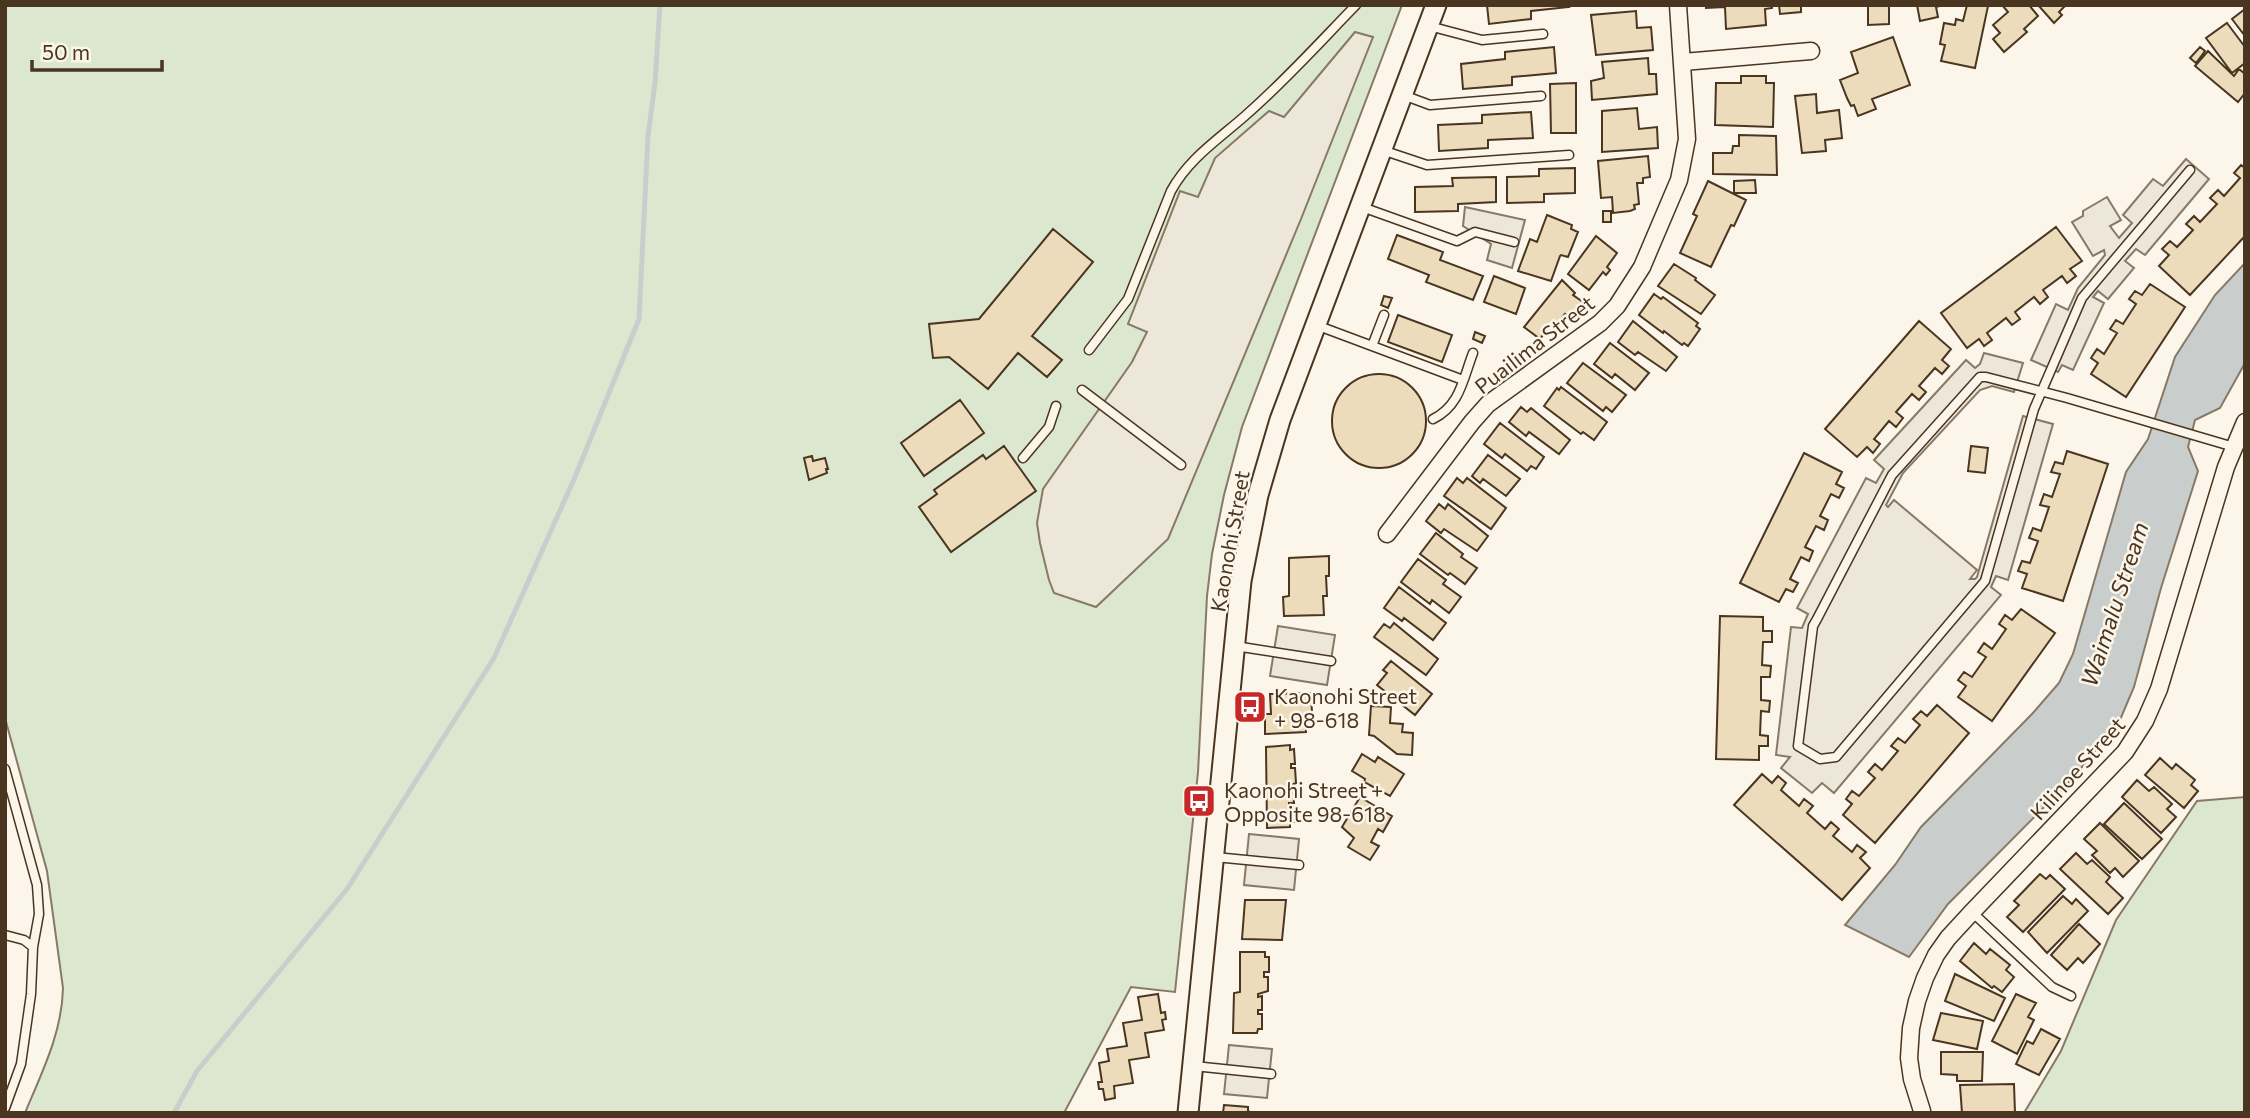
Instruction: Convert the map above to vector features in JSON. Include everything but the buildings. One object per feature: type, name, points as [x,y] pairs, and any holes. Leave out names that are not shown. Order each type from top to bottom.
[{"type":"street","name":"Kaonohi Street","points":[[1188,1113],[1241,581],[1258,495],[1280,420],[1436,5]]},
{"type":"street","name":"Puailima Street","points":[[1387,534],[1488,404],[1600,323],[1630,288],[1643,267],[1679,180],[1688,139],[1678,5]]},
{"type":"street","points":[[1683,62],[1811,51]]},
{"type":"street","name":"Kilinoe Street","points":[[1922,1111],[1909,1058],[1911,1028],[1917,1001],[1936,955],[1972,912],[2112,766],[2146,722],[2159,689],[2234,447],[2245,422]]},
{"type":"lane","points":[[1089,350],[1128,299],[1171,191],[1189,164],[1247,114],[1356,5]]},
{"type":"lane","points":[[1429,26],[1482,40],[1543,34]]},
{"type":"lane","points":[[1402,95],[1430,106],[1541,96]]},
{"type":"lane","points":[[1382,150],[1427,165],[1569,156]]},
{"type":"lane","points":[[2190,170],[2082,298],[2041,391],[1985,581],[1836,757],[1820,759],[1807,754],[1798,746],[1813,626],[1892,475],[1980,377],[2041,391],[2234,447]]},
{"type":"lane","points":[[1360,207],[1457,240],[1475,232],[1514,242]]},
{"type":"lane","points":[[1372,346],[1384,315]]},
{"type":"lane","points":[[1316,325],[1463,380]]},
{"type":"lane","points":[[1433,419],[1451,408],[1473,353]]},
{"type":"lane","points":[[1082,390],[1181,465]]},
{"type":"lane","points":[[1023,458],[1049,427],[1056,405]]},
{"type":"lane","points":[[1235,646],[1331,661]]},
{"type":"lane","points":[[5,769],[37,885],[39,914],[33,947],[32,994],[21,1064],[5,1108]]},
{"type":"lane","points":[[1213,857],[1299,865]]},
{"type":"lane","points":[[1972,912],[2052,987],[2071,996]]},
{"type":"lane","points":[[5,935],[24,940],[33,947]]},
{"type":"lane","points":[[1192,1066],[1271,1074]]},
{"type":"green space","points":[[5,5],[1402,5],[1242,427],[1224,495],[1207,596],[1198,772],[1175,992],[1131,987],[1064,1113],[25,1113],[55,1037],[63,988],[47,871],[5,718]]},
{"type":"green space","points":[[2245,797],[2245,1113],[2024,1113],[2061,1051],[2116,920],[2197,801]]},
{"type":"shaded area","points":[[1355,32],[1373,37],[1301,219],[1168,539],[1096,607],[1054,593],[1037,523],[1043,489],[1132,362],[1147,332],[1128,324],[1180,191],[1198,197],[1215,158],[1269,111],[1284,117]]},
{"type":"shaded area","points":[[2186,159],[2209,179],[2145,255],[2136,249],[2125,261],[2134,268],[2108,299],[2098,291],[2093,297],[2104,303],[2073,370],[2062,365],[2058,372],[2031,360],[2056,304],[2068,310],[2078,288],[2105,255],[2104,250],[2093,256],[2072,222],[2083,216],[2083,211],[2107,197],[2121,220],[2110,226],[2119,238],[2132,223],[2123,215],[2153,179],[2163,186]]},
{"type":"shaded area","points":[[1465,207],[1525,220],[1512,268],[1487,260],[1491,244],[1463,226]]},
{"type":"shaded area","points":[[1984,353],[2023,363],[2014,392],[1992,386],[1980,390],[1903,473],[1886,505],[1888,507],[1894,500],[1977,570],[1970,579],[1975,579],[2023,416],[2053,424],[2008,580],[1996,576],[1991,587],[2001,595],[1834,793],[1822,783],[1812,793],[1781,768],[1790,757],[1776,755],[1791,627],[1802,628],[1808,614],[1797,608],[1866,478],[1876,483],[1884,469],[1874,460],[1966,360],[1975,368],[1980,364]]},
{"type":"shaded area","points":[[1278,626],[1335,635],[1327,685],[1270,676]]},
{"type":"shaded area","points":[[1249,834],[1299,839],[1294,890],[1244,885]]},
{"type":"shaded area","points":[[1229,1045],[1272,1049],[1267,1098],[1224,1094]]},
{"type":"water","name":"Waimalu Stream","points":[[2245,263],[2245,363],[2220,408],[2195,420],[2188,447],[2198,471],[2161,588],[2134,687],[2120,720],[2073,778],[1948,904],[1909,957],[1845,925],[1895,865],[1921,827],[2059,683],[2073,654],[2126,472],[2148,439],[2175,357],[2215,295]]},
{"type":"waterway","points":[[174,1113],[197,1071],[347,889],[494,658],[575,477],[639,319],[648,136],[655,83],[660,5]]},
{"type":"place","name":"Kaonohi Street + 98-618","points":[[1250,707]]},
{"type":"place","name":"Kaonohi Street + Opposite 98-618","points":[[1199,801]]}]
